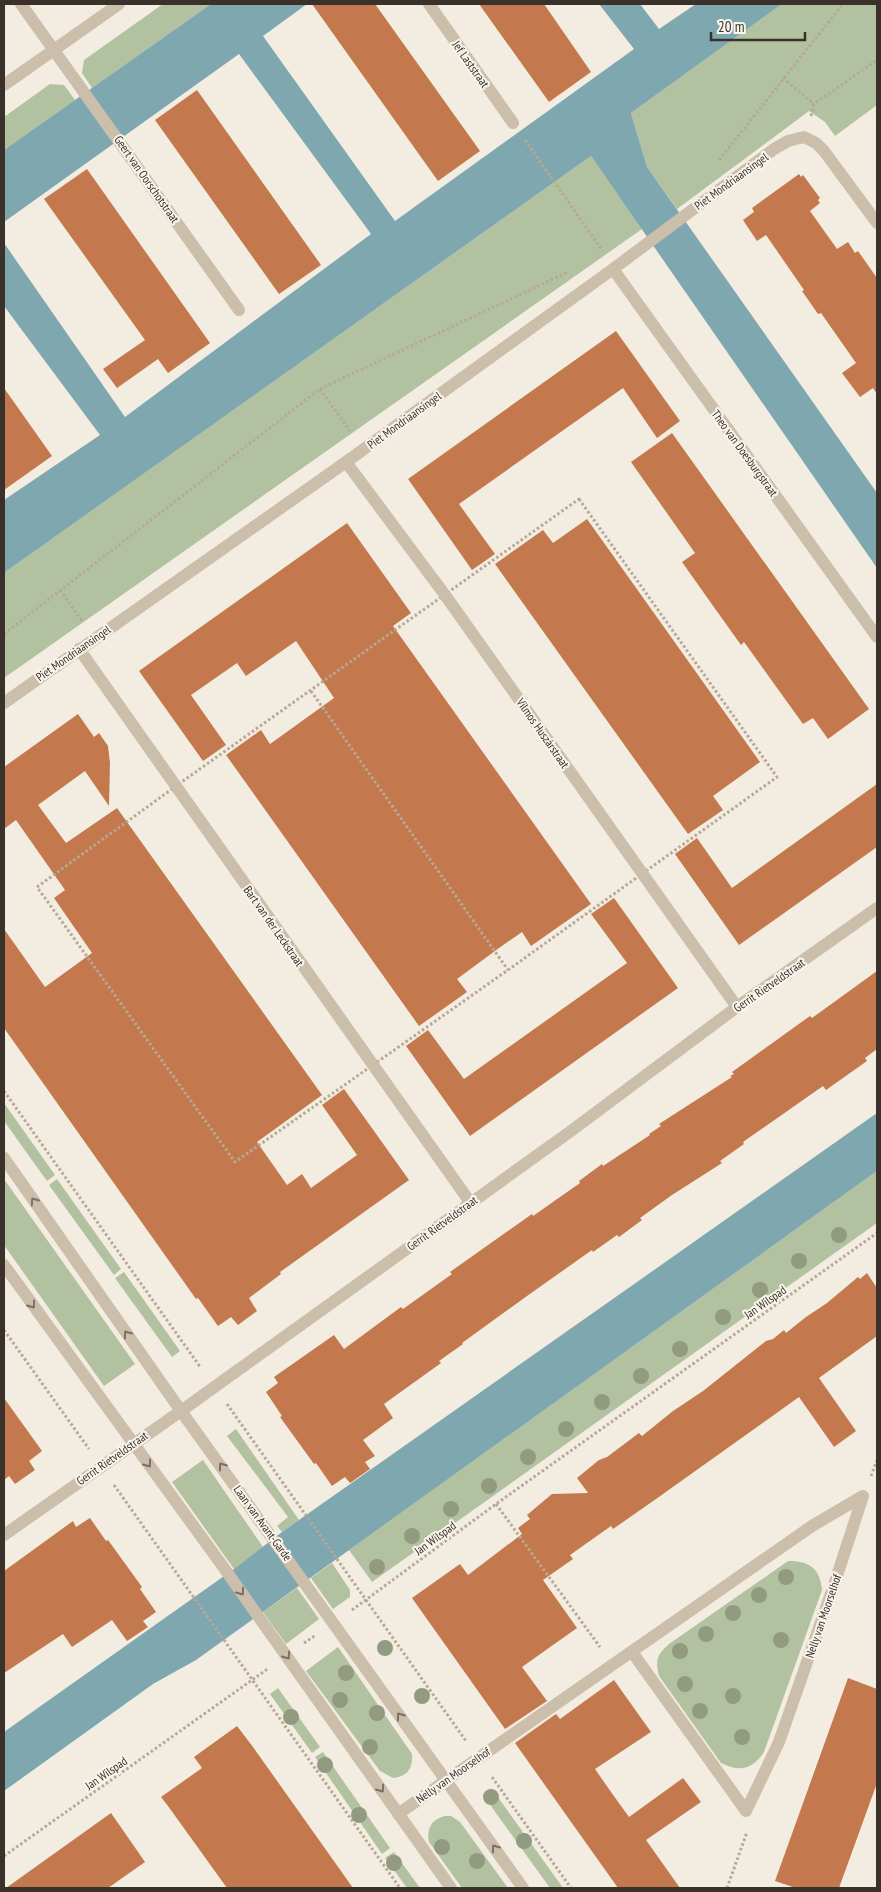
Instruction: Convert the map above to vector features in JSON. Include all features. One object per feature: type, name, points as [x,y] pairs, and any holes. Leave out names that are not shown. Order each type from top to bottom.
[{"type":"street","name":"Geert van Oorschotstraat","points":[[21,4],[239,310]]},
{"type":"street","points":[[4,85],[119,4]]},
{"type":"street","name":"Jef Laststraat","points":[[429,4],[513,124]]},
{"type":"street","points":[[804,137],[816,143],[824,151],[877,223]]},
{"type":"street","name":"Piet Mondriaansingel","points":[[4,703],[346,462],[613,269],[774,149],[788,141],[804,137]]},
{"type":"street","name":"Theo van Doesburgstraat","points":[[613,269],[877,637]]},
{"type":"street","name":"Vilmos Huszárstraat","points":[[346,462],[445,595],[737,1007]]},
{"type":"street","name":"Bart van der Leckstraat","points":[[79,649],[470,1202]]},
{"type":"street","name":"Gerrit Rietveldstraat","points":[[4,1535],[571,1131],[737,1007],[877,908]]},
{"type":"street","name":"Laan van Avant-Garde","points":[[4,1158],[181,1410],[523,1888]]},
{"type":"street","points":[[4,1265],[224,1568],[451,1888]]},
{"type":"street","name":"Nelly van Moorselhof","points":[[398,1814],[812,1526],[863,1496],[836,1582],[779,1742],[746,1812]]},
{"type":"street","points":[[632,1652],[746,1812]]},
{"type":"path","points":[[700,203],[702,182],[843,4]]},
{"type":"path","points":[[804,137],[814,104],[877,60]]},
{"type":"path","points":[[783,78],[814,104]]},
{"type":"path","points":[[513,124],[565,196],[613,269]]},
{"type":"path","points":[[4,634],[320,389],[569,271]]},
{"type":"path","points":[[320,389],[364,449]]},
{"type":"path","points":[[578,499],[777,778],[643,875],[235,1162],[37,888],[176,786],[445,595],[578,499]]},
{"type":"path","points":[[60,590],[94,638]]},
{"type":"path","points":[[310,691],[508,970]]},
{"type":"path","points":[[4,1091],[571,1888]]},
{"type":"path","name":"Jan Wilspad","points":[[4,1856],[366,1600],[496,1504],[877,1233]]},
{"type":"path","points":[[496,1504],[613,1664]]},
{"type":"path","points":[[190,1593],[400,1888]]},
{"type":"path","points":[[727,1888],[747,1832],[746,1812]]},
{"type":"green space","points":[[163,4],[211,4],[92,88],[82,73],[84,60]]},
{"type":"green space","points":[[782,4],[877,4],[877,105],[835,136],[825,122],[809,111],[677,209],[647,167],[631,113]]},
{"type":"green space","points":[[50,84],[64,85],[75,100],[4,150],[4,117]]},
{"type":"green space","points":[[591,156],[642,229],[4,678],[4,573]]},
{"type":"green space","points":[[4,1103],[55,1175],[47,1181],[4,1121]]},
{"type":"green space","points":[[877,1171],[877,1223],[372,1582],[349,1550]]},
{"type":"green space","points":[[4,1179],[135,1364],[104,1386],[4,1245]]},
{"type":"green space","points":[[57,1179],[121,1269],[114,1275],[49,1185]]},
{"type":"green space","points":[[124,1272],[180,1351],[172,1357],[115,1278]]},
{"type":"green space","points":[[236,1429],[299,1520],[282,1532],[277,1526],[288,1517],[227,1436]]},
{"type":"green space","points":[[203,1460],[263,1547],[234,1569],[172,1482]]},
{"type":"green space","points":[[788,1561],[802,1562],[812,1567],[819,1576],[822,1590],[764,1752],[750,1766],[734,1768],[721,1763],[659,1676],[657,1661],[662,1651],[669,1644]]},
{"type":"green space","points":[[332,1563],[350,1590],[350,1597],[333,1609],[311,1578]]},
{"type":"green space","points":[[297,1588],[319,1619],[286,1644],[263,1612]]},
{"type":"green space","points":[[338,1647],[412,1754],[410,1767],[406,1773],[398,1777],[393,1778],[380,1771],[306,1671]]},
{"type":"green space","points":[[278,1688],[320,1747],[312,1753],[270,1694]]},
{"type":"green space","points":[[323,1752],[390,1848],[382,1854],[315,1757]]},
{"type":"green space","points":[[492,1789],[563,1888],[550,1888],[483,1795]]},
{"type":"green space","points":[[451,1816],[460,1822],[508,1888],[462,1888],[429,1842],[428,1833],[431,1825],[440,1817]]},
{"type":"green space","points":[[394,1852],[420,1888],[407,1888],[385,1858]]},
{"type":"water","points":[[211,4],[307,4],[263,36],[395,221],[634,49],[599,4],[640,4],[659,29],[696,4],[782,4],[631,113],[647,167],[877,493],[877,568],[591,156],[4,573],[4,500],[100,435],[4,306],[4,243],[125,417],[371,234],[239,54],[4,222],[4,150]]},
{"type":"water","points":[[877,1113],[877,1171],[196,1660],[153,1684],[4,1791],[4,1732],[234,1569],[282,1532]]},
{"type":"building","points":[[312,4],[375,4],[480,151],[438,181]]},
{"type":"building","points":[[479,4],[544,4],[591,72],[549,102]]},
{"type":"building","points":[[197,90],[321,265],[279,294],[155,120]]},
{"type":"building","points":[[87,169],[210,343],[168,373],[158,359],[117,388],[103,369],[145,340],[44,199]]},
{"type":"building","points":[[799,174],[801,177],[803,175],[820,198],[818,200],[820,203],[810,211],[837,249],[848,242],[855,253],[858,251],[877,278],[877,394],[873,388],[860,397],[842,373],[856,363],[821,313],[818,314],[802,291],[804,290],[766,235],[757,241],[743,220],[754,212],[752,208]]},
{"type":"building","points":[[616,331],[680,421],[657,438],[623,388],[459,504],[495,554],[472,570],[408,479]]},
{"type":"building","points":[[4,388],[52,456],[4,490]]},
{"type":"building","points":[[672,433],[869,709],[828,739],[813,718],[803,724],[744,642],[741,645],[716,610],[682,562],[695,553],[631,462]]},
{"type":"building","points":[[587,519],[760,762],[713,796],[723,810],[688,834],[495,564],[543,530],[553,543]]},
{"type":"building","points":[[347,523],[411,613],[393,626],[591,904],[531,946],[522,932],[499,948],[457,979],[467,992],[419,1026],[226,755],[261,730],[270,744],[334,698],[296,641],[246,676],[237,663],[191,695],[226,745],[203,761],[139,671]]},
{"type":"building","points":[[78,714],[94,737],[99,733],[108,746],[110,763],[109,806],[85,771],[38,805],[66,843],[117,808],[322,1095],[257,1142],[287,1185],[302,1174],[311,1188],[357,1155],[322,1105],[344,1089],[409,1180],[280,1272],[281,1274],[249,1298],[257,1311],[238,1325],[231,1317],[218,1326],[198,1298],[196,1299],[4,1028],[4,929],[45,987],[92,953],[54,898],[65,890],[16,820],[4,829],[4,767]]},
{"type":"building","points":[[877,784],[877,847],[739,945],[675,854],[697,838],[732,888]]},
{"type":"building","points":[[614,898],[678,988],[470,1136],[406,1046],[428,1030],[464,1079],[627,963],[591,914]]},
{"type":"building","points":[[877,971],[877,1049],[865,1058],[867,1061],[826,1090],[823,1086],[743,1142],[744,1144],[720,1161],[722,1163],[672,1195],[640,1218],[642,1220],[619,1237],[617,1235],[593,1252],[592,1250],[527,1296],[462,1343],[439,1361],[441,1363],[384,1404],[393,1418],[363,1440],[375,1456],[365,1462],[370,1469],[350,1483],[345,1477],[332,1486],[280,1417],[282,1416],[266,1392],[278,1383],[274,1377],[334,1335],[344,1349],[401,1307],[403,1309],[452,1274],[450,1272],[532,1214],[533,1216],[580,1183],[579,1181],[602,1164],[603,1166],[650,1135],[661,1126],[659,1124],[732,1077],[730,1076],[734,1074],[732,1072]]},
{"type":"building","points":[[867,1273],[877,1288],[877,1336],[819,1378],[856,1431],[834,1447],[799,1397],[613,1529],[611,1526],[570,1555],[573,1559],[543,1580],[577,1628],[522,1667],[547,1701],[505,1729],[412,1598],[460,1564],[468,1575],[522,1534],[518,1528],[530,1519],[527,1515],[552,1494],[588,1493],[577,1478],[599,1460],[607,1457],[639,1433],[642,1436],[766,1341],[773,1339],[784,1330],[786,1333],[858,1277],[860,1279]]},
{"type":"building","points":[[4,1398],[42,1451],[29,1461],[35,1470],[15,1484],[9,1476],[4,1480]]},
{"type":"building","points":[[90,1518],[142,1587],[140,1589],[156,1612],[143,1621],[148,1627],[127,1641],[112,1620],[72,1647],[63,1634],[4,1673],[4,1571],[73,1521],[76,1527]]},
{"type":"building","points":[[848,1678],[877,1689],[877,1783],[839,1888],[796,1888],[775,1881]]},
{"type":"building","points":[[614,1680],[651,1732],[595,1769],[611,1792],[629,1817],[683,1778],[701,1802],[646,1840],[680,1888],[618,1888],[515,1743],[556,1714],[560,1719]]},
{"type":"building","points":[[237,1726],[353,1888],[227,1888],[161,1797],[202,1768],[194,1757]]},
{"type":"building","points":[[111,1813],[145,1862],[108,1888],[6,1888]]}]
